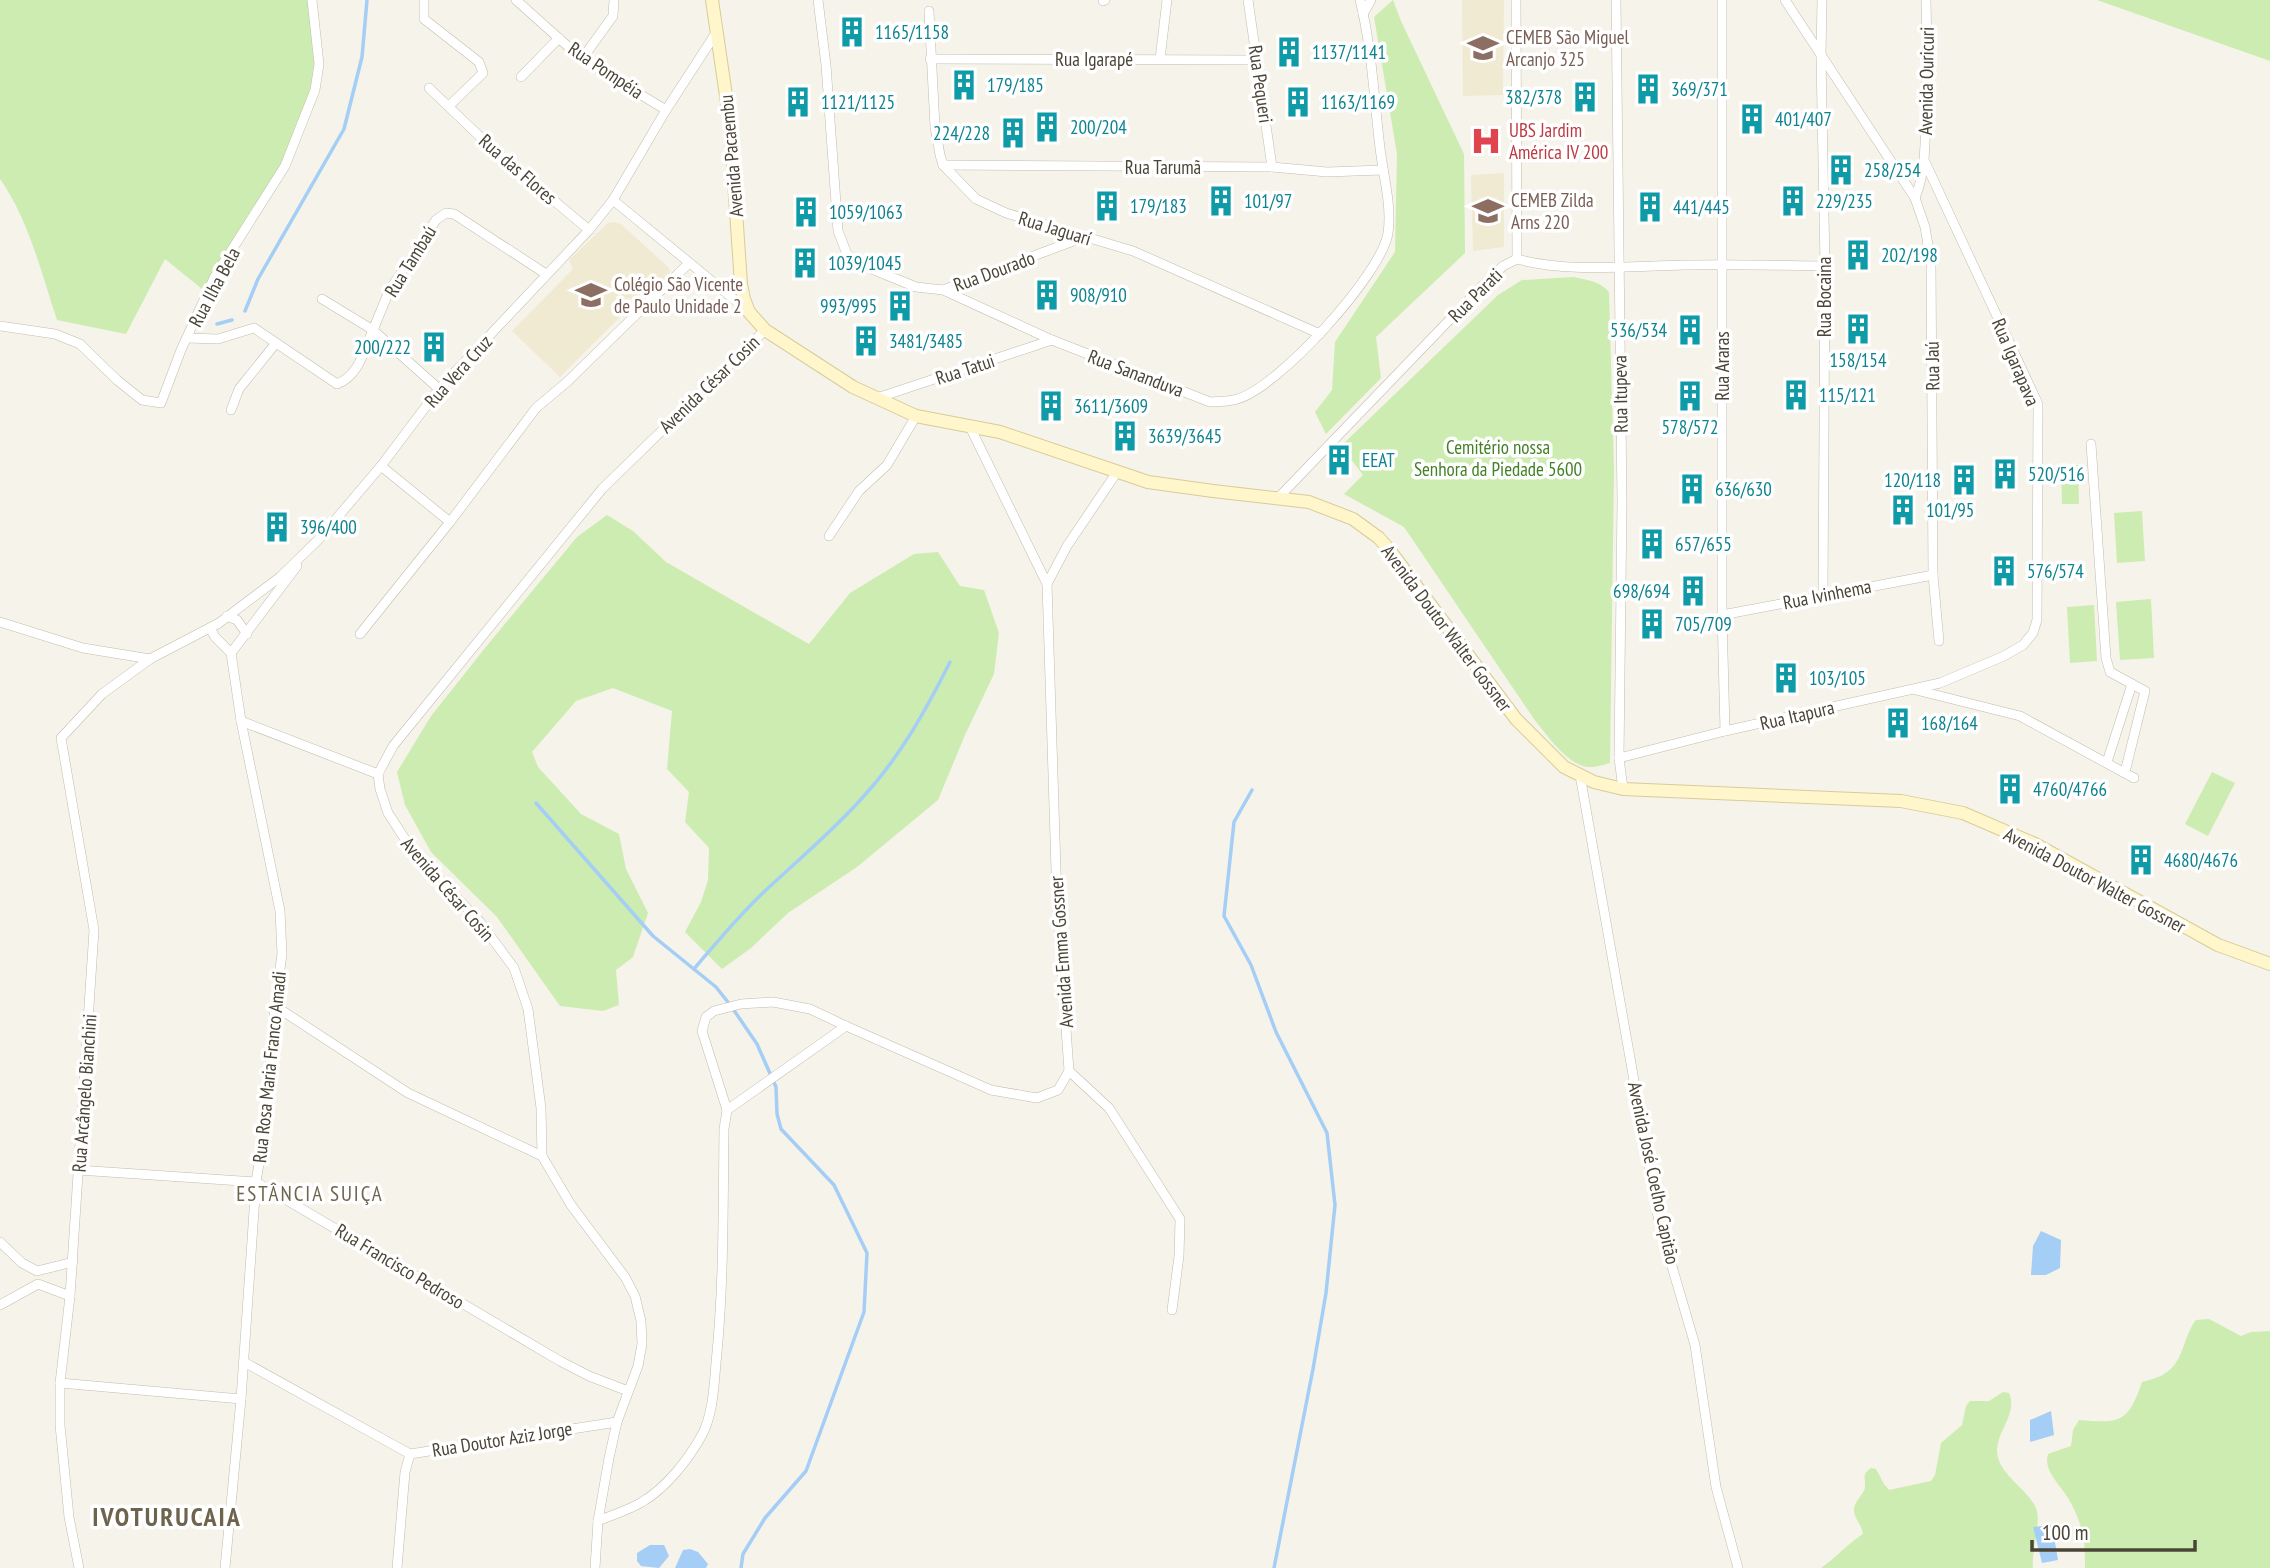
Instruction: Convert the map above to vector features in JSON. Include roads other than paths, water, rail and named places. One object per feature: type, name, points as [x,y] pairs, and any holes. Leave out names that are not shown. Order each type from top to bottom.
[{"type":"main road","name":"Avenida Pacaembu","points":[[712,0],[730,123],[741,284],[749,312]]},
{"type":"main road","name":"Avenida Doutor Walter Gossner","points":[[749,312],[765,330],[830,373],[916,416],[1000,432],[1148,482],[1309,502],[1353,519],[1379,538],[1391,552],[1516,719],[1555,760],[1594,782],[1623,789],[1900,801],[1963,813],[2035,844],[2218,945],[2270,964]]},
{"type":"street","name":"Rua Ilha Bela","points":[[0,326],[55,334],[80,344],[142,401],[161,403],[214,278],[285,166],[316,90],[319,64],[312,0]]},
{"type":"street","points":[[424,0],[424,19],[479,62],[482,72],[449,106]]},
{"type":"street","name":"Rua Pompéia","points":[[516,0],[582,59],[666,110]]},
{"type":"street","points":[[582,59],[612,16],[614,0]]},
{"type":"street","name":"Rua Sananduva","points":[[818,0],[826,65],[838,231],[847,254],[862,265],[916,287],[943,290],[1052,340],[1210,402],[1238,399],[1283,369],[1320,334],[1374,267],[1388,234],[1383,170],[1360,0]]},
{"type":"street","points":[[1160,59],[1167,0]]},
{"type":"street","name":"Rua Pequeri","points":[[1248,0],[1272,167]]},
{"type":"street","points":[[1363,14],[1371,0]]},
{"type":"street","points":[[1516,0],[1517,258]]},
{"type":"street","name":"Rua Itupeva","points":[[1616,0],[1622,501],[1619,758],[1623,789]]},
{"type":"street","name":"Rua Araras","points":[[1722,0],[1722,615],[1725,731]]},
{"type":"street","points":[[1785,0],[1915,198]]},
{"type":"street","name":"Rua Bocaina","points":[[1822,0],[1825,266],[1823,594]]},
{"type":"street","name":"Avenida Ouricuri","points":[[1925,162],[1926,0]]},
{"type":"street","points":[[929,11],[935,127],[943,165]]},
{"type":"street","name":"Rua Vera Cruz","points":[[150,659],[211,628],[280,577],[303,556],[381,466],[439,389],[589,230],[613,200],[666,110],[716,33]]},
{"type":"street","points":[[521,77],[559,38]]},
{"type":"street","name":"Rua Igarapé","points":[[930,59],[1257,61]]},
{"type":"street","name":"Rua das Flores","points":[[429,88],[496,152],[589,230]]},
{"type":"street","points":[[1915,198],[1922,182],[1925,162]]},
{"type":"street","name":"Rua Igarapava","points":[[1925,162],[2038,404],[2037,620]]},
{"type":"street","name":"Rua Tarumã","points":[[943,165],[1272,167],[1327,172],[1383,170]]},
{"type":"street","name":"Rua Jaguarí","points":[[943,165],[976,199],[1006,213],[1133,251],[1320,334]]},
{"type":"street","name":"Rua Jaú","points":[[1915,198],[1925,227],[1931,263],[1933,575],[1939,641]]},
{"type":"street","name":"Avenida Doutor Walter Gossner","points":[[613,200],[749,312]]},
{"type":"street","name":"Rua Tambaú","points":[[373,330],[389,291],[436,220],[446,213],[454,215],[547,274]]},
{"type":"street","name":"Rua Dourado","points":[[943,290],[1084,237]]},
{"type":"street","name":"Rua Parati","points":[[1279,497],[1483,285],[1503,266],[1517,258],[1541,265],[1825,266]]},
{"type":"street","points":[[360,634],[450,522],[536,408],[567,382],[689,263]]},
{"type":"street","points":[[322,299],[373,330],[439,389]]},
{"type":"street","points":[[187,338],[218,339],[254,328],[337,384],[348,380],[356,369],[373,330]]},
{"type":"street","name":"Avenida César Cosin","points":[[598,1521],[617,1422],[638,1366],[642,1344],[641,1321],[635,1296],[625,1278],[571,1205],[542,1156],[541,1108],[527,1009],[514,968],[480,922],[414,853],[399,832],[388,813],[378,774],[393,746],[593,499],[765,330]]},
{"type":"street","name":"Rua Tatui","points":[[877,398],[1052,340]]},
{"type":"street","points":[[231,410],[239,389],[276,343]]},
{"type":"street","points":[[829,536],[859,491],[887,465],[916,416]]},
{"type":"street","name":"Avenida Emma Gossner","points":[[970,427],[1047,584],[1057,902],[1069,1070]]},
{"type":"street","points":[[2091,444],[2106,658],[2110,672],[2145,691],[2124,772]]},
{"type":"street","points":[[381,466],[450,522]]},
{"type":"street","name":"Avenida Emma Gossner","points":[[1047,584],[1067,546],[1117,471]]},
{"type":"street","points":[[211,628],[215,637],[231,653],[303,556]]},
{"type":"street","name":"Rua Ivinhema","points":[[1722,615],[1933,575]]},
{"type":"street","points":[[228,616],[237,620],[247,634]]},
{"type":"street","name":"Rua Itapura","points":[[1619,758],[1725,731],[1940,683],[2023,645],[2033,633],[2037,620]]},
{"type":"street","points":[[0,622],[82,648],[150,659]]},
{"type":"street","name":"Rua Rosa Maria Franco Amadi","points":[[225,1568],[244,1362],[256,1182],[265,1127],[282,954],[280,911],[231,653]]},
{"type":"street","name":"Rua Arcângelo Bianchini","points":[[79,1568],[69,1517],[60,1383],[71,1296],[94,930],[61,738],[102,694],[150,659]]},
{"type":"street","points":[[2107,762],[2132,684]]},
{"type":"street","points":[[1914,690],[2020,716],[2134,778]]},
{"type":"street","points":[[242,721],[378,774]]},
{"type":"street","name":"Avenida José Coelho Capitão","points":[[1580,775],[1660,1222],[1695,1345],[1716,1488],[1738,1568]]},
{"type":"street","points":[[594,1568],[598,1521],[641,1503],[662,1487],[702,1435],[708,1418],[720,1326],[724,1129],[727,1110],[702,1031],[706,1017],[713,1011],[741,1004],[773,1002],[810,1009],[991,1090],[1037,1098],[1058,1090],[1069,1070],[1109,1108],[1180,1219],[1179,1256],[1172,1310]]},
{"type":"street","points":[[275,1006],[408,1093],[542,1156]]},
{"type":"street","points":[[727,1110],[846,1026]]},
{"type":"street","name":"Rua Francisco Pedroso","points":[[78,1170],[256,1182],[560,1360],[589,1376],[628,1391]]},
{"type":"street","points":[[0,1242],[22,1263],[37,1271],[73,1262]]},
{"type":"street","points":[[37,1271],[37,1284]]},
{"type":"street","points":[[0,1305],[37,1284],[71,1296]]},
{"type":"street","name":"Rua Doutor Aziz Jorge","points":[[244,1362],[410,1454],[617,1422]]},
{"type":"street","points":[[60,1383],[241,1399]]},
{"type":"street","points":[[397,1568],[405,1472],[410,1454]]},
{"type":"water","points":[[2041,1231],[2061,1240],[2060,1268],[2046,1275],[2031,1275],[2033,1246]]},
{"type":"water","points":[[2051,1411],[2054,1435],[2030,1442],[2030,1420]]},
{"type":"water","points":[[2052,1525],[2058,1560],[2042,1563],[2033,1527]]},
{"type":"water","points":[[650,1545],[664,1545],[669,1556],[659,1568],[641,1566],[637,1561],[637,1553]]},
{"type":"water","points":[[683,1550],[698,1552],[708,1564],[706,1568],[675,1568]]},
{"type":"waterway","points":[[245,311],[258,279],[344,129],[362,57],[367,0]]},
{"type":"waterway","points":[[217,324],[232,320]]},
{"type":"waterway","points":[[694,969],[747,909],[840,822],[876,782],[911,733],[950,662]]},
{"type":"waterway","points":[[1252,790],[1234,822],[1224,916],[1251,965],[1276,1032],[1327,1133],[1335,1205],[1326,1293],[1274,1568]]},
{"type":"waterway","points":[[536,803],[653,936],[716,987],[731,1006],[757,1044],[776,1087],[777,1114],[781,1129],[834,1185],[867,1253],[864,1312],[806,1471],[765,1518],[743,1554],[741,1568]]},
{"type":"place","name":"1165/1158","points":[[852,32]]},
{"type":"place","name":"CEMEB São Miguel Arcanjo 325","points":[[1483,48]]},
{"type":"place","name":"1137/1141","points":[[1289,52]]},
{"type":"place","name":"179/185","points":[[964,85]]},
{"type":"place","name":"369/371","points":[[1648,89]]},
{"type":"place","name":"382/378","points":[[1585,97]]},
{"type":"place","name":"1121/1125","points":[[798,102]]},
{"type":"place","name":"1163/1169","points":[[1298,102]]},
{"type":"place","name":"401/407","points":[[1752,119]]},
{"type":"place","name":"200/204","points":[[1047,127]]},
{"type":"place","name":"224/228","points":[[1013,133]]},
{"type":"place","name":"UBS Jardim América IV 200","points":[[1486,141]]},
{"type":"place","name":"258/254","points":[[1841,170]]},
{"type":"place","name":"101/97","points":[[1221,201]]},
{"type":"place","name":"229/235","points":[[1793,201]]},
{"type":"place","name":"179/183","points":[[1107,206]]},
{"type":"place","name":"441/445","points":[[1650,207]]},
{"type":"place","name":"CEMEB Zilda Arns 220","points":[[1488,211]]},
{"type":"place","name":"1059/1063","points":[[806,212]]},
{"type":"place","name":"202/198","points":[[1858,255]]},
{"type":"place","name":"1039/1045","points":[[805,263]]},
{"type":"place","name":"Colégio São Vicente de Paulo Unidade 2","points":[[591,295]]},
{"type":"place","name":"908/910","points":[[1047,295]]},
{"type":"place","name":"993/995","points":[[900,306]]},
{"type":"place","name":"158/154","points":[[1858,329]]},
{"type":"place","name":"536/534","points":[[1690,330]]},
{"type":"place","name":"3481/3485","points":[[866,341]]},
{"type":"place","name":"200/222","points":[[434,347]]},
{"type":"place","name":"115/121","points":[[1796,395]]},
{"type":"place","name":"578/572","points":[[1690,396]]},
{"type":"place","name":"3611/3609","points":[[1051,406]]},
{"type":"place","name":"3639/3645","points":[[1125,436]]},
{"type":"place","name":"EEAT","points":[[1339,460]]},
{"type":"place","name":"520/516","points":[[2005,474]]},
{"type":"place","name":"120/118","points":[[1964,480]]},
{"type":"place","name":"636/630","points":[[1692,489]]},
{"type":"place","name":"101/95","points":[[1903,510]]},
{"type":"place","name":"396/400","points":[[277,527]]},
{"type":"place","name":"657/655","points":[[1652,544]]},
{"type":"place","name":"576/574","points":[[2004,571]]},
{"type":"place","name":"698/694","points":[[1693,591]]},
{"type":"place","name":"705/709","points":[[1652,624]]},
{"type":"place","name":"103/105","points":[[1786,678]]},
{"type":"place","name":"168/164","points":[[1898,723]]},
{"type":"place","name":"4760/4766","points":[[2010,789]]},
{"type":"place","name":"4680/4676","points":[[2141,860]]},
{"type":"district","name":"ESTÂNCIA SUIÇA","points":[[310,1193]]},
{"type":"district","name":"IVOTURUCAIA","points":[[167,1516]]},
{"type":"park label","name":"Cemitério nossa Senhora da Piedade 5600","points":[[1498,458]]}]
